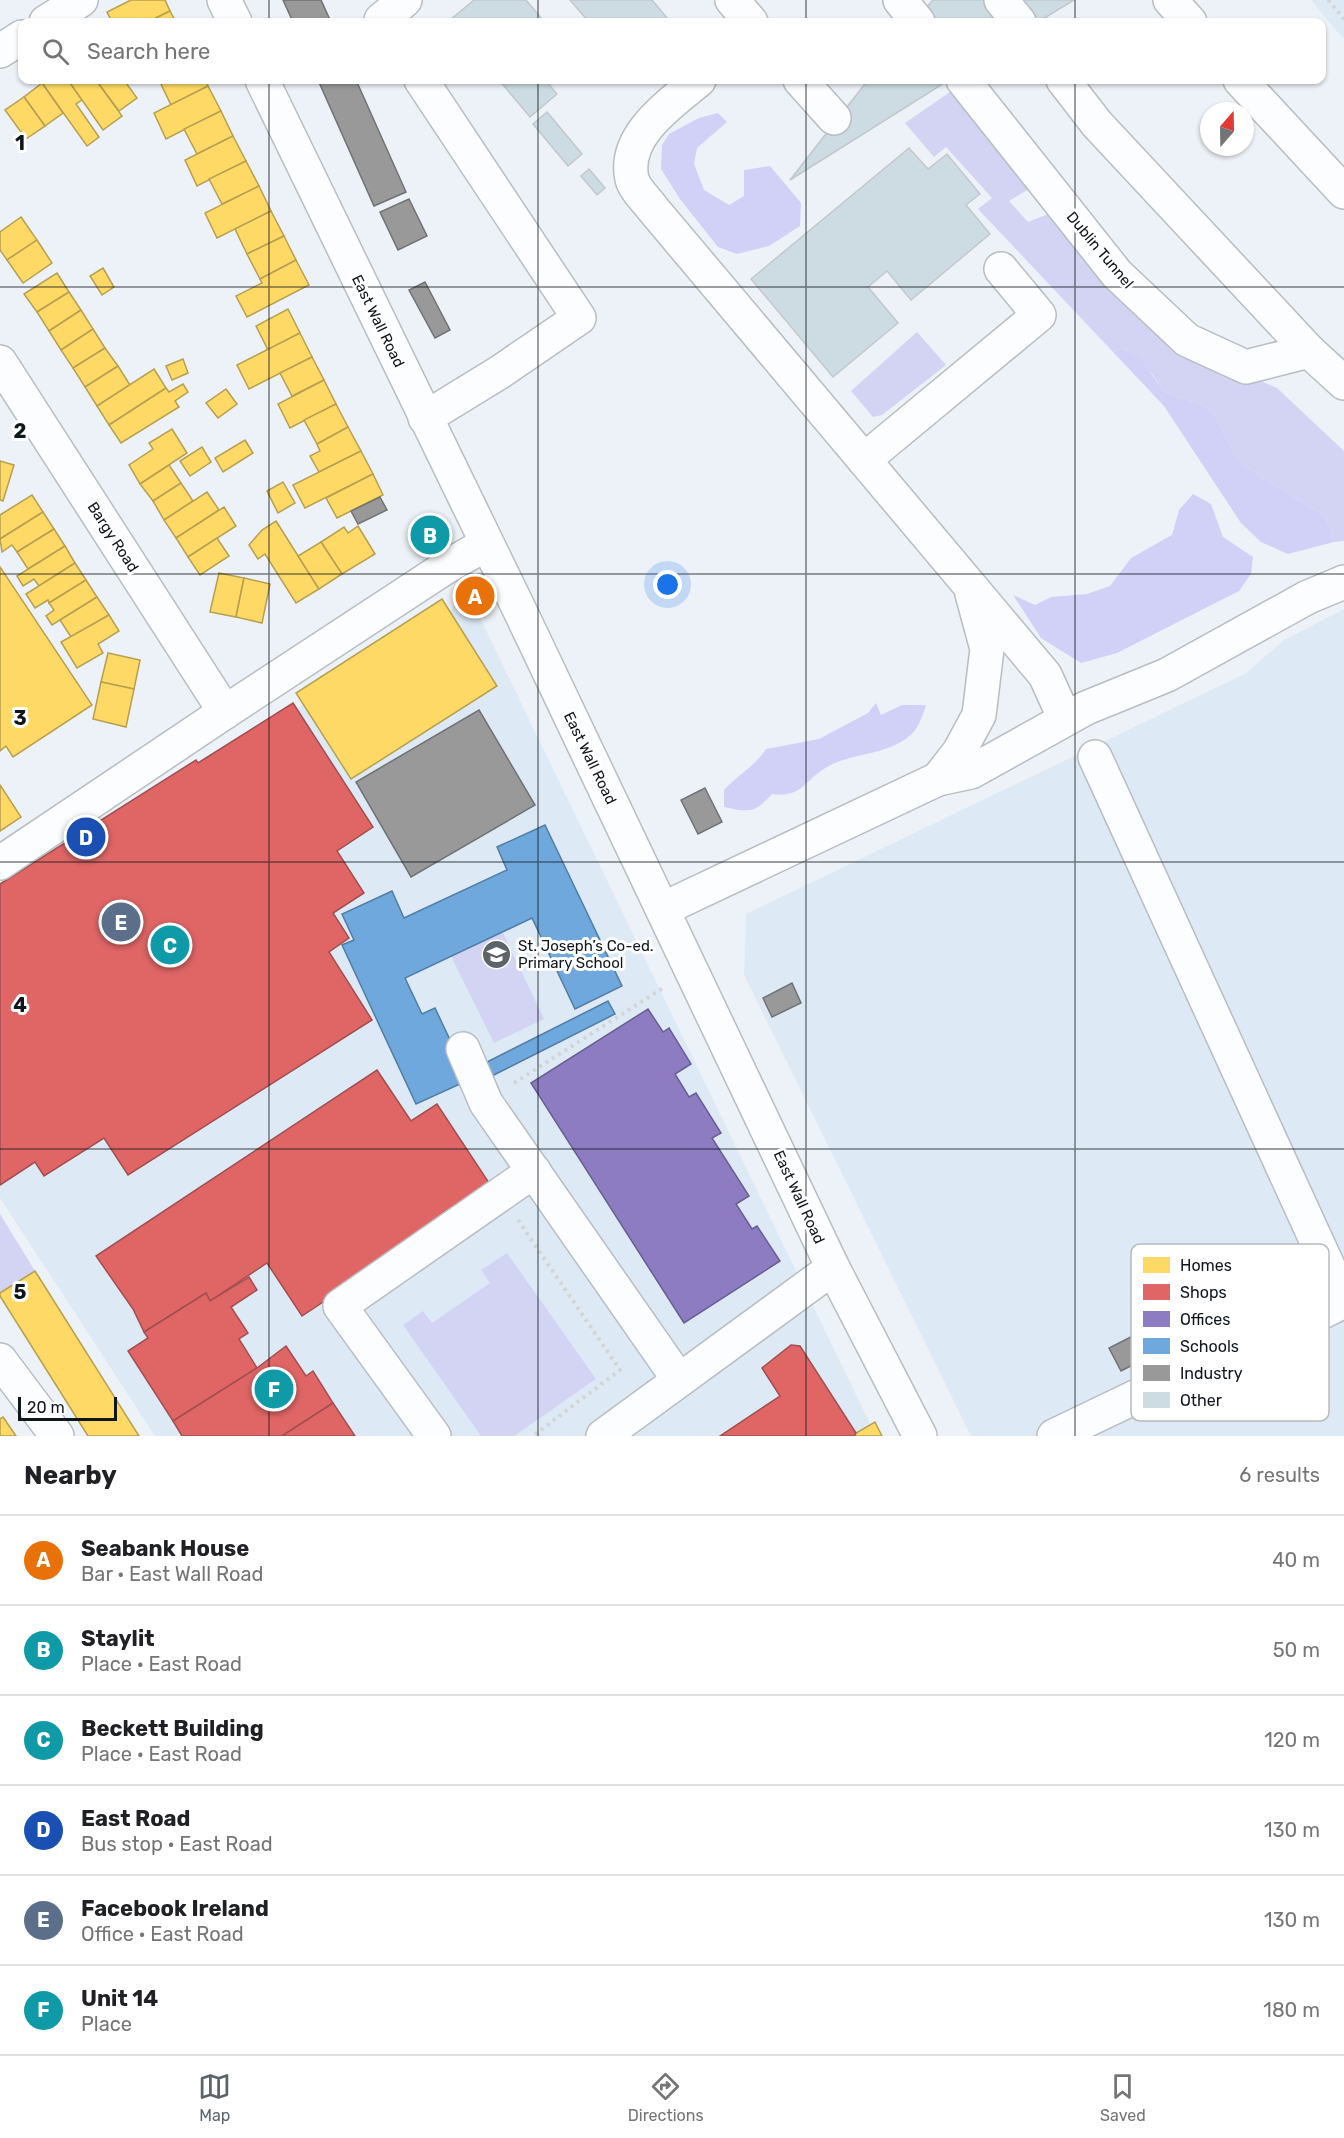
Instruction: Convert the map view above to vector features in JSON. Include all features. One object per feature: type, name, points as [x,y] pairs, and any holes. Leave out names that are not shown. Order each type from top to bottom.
[{"type":"main road","points":[[52,18],[81,0]]},
{"type":"main road","points":[[224,0],[233,18]]},
{"type":"main road","points":[[732,0],[748,18]]},
{"type":"main road","points":[[900,0],[915,18]]},
{"type":"main road","points":[[1001,0],[1016,18]]},
{"type":"main road","points":[[1170,0],[1186,18]]},
{"type":"main road","points":[[0,51],[18,40]]},
{"type":"main road","name":"East Wall Road","points":[[264,84],[663,909],[833,1268],[920,1436]]},
{"type":"main road","points":[[424,84],[579,318],[501,372],[425,418]]},
{"type":"main road","points":[[694,84],[656,117],[641,134],[633,158],[632,180],[653,209],[1045,675],[1065,719]]},
{"type":"main road","points":[[804,84],[834,118]]},
{"type":"main road","name":"Dublin Tunnel","points":[[966,84],[1117,274],[1186,340],[1246,367],[1310,351]]},
{"type":"main road","points":[[1066,84],[1097,124],[1310,351],[1344,383]]},
{"type":"main road","points":[[1244,84],[1338,184]]},
{"type":"main road","points":[[864,460],[1038,315],[1002,269]]},
{"type":"main road","name":"Bargy Road","points":[[0,362],[225,712]]},
{"type":"main road","points":[[0,863],[225,712],[443,569],[486,544]]},
{"type":"main road","points":[[663,909],[938,779],[971,772],[1065,719],[1167,675],[1308,597],[1344,582]]},
{"type":"main road","points":[[938,779],[959,752],[979,715],[987,649],[970,585]]},
{"type":"main road","points":[[1095,757],[1318,1244]]},
{"type":"main road","points":[[464,1049],[486,1103],[679,1380]]},
{"type":"main road","points":[[434,1436],[339,1306],[534,1171]]},
{"type":"main road","points":[[603,1436],[833,1268]]},
{"type":"main road","points":[[1329,1268],[1344,1301],[1329,1309]]},
{"type":"main road","points":[[0,1360],[57,1436]]},
{"type":"main road","points":[[1054,1436],[1131,1399]]},
{"type":"path","points":[[1328,0],[1344,19]]},
{"type":"path","points":[[486,1103],[663,988]]},
{"type":"path","points":[[513,1213],[620,1370],[533,1436]]},
{"type":"shaded area","points":[[1311,0],[1344,0],[1344,39],[1334,28]]},
{"type":"shaded area","points":[[950,92],[1034,186],[1009,201],[1028,222],[1053,212],[1214,360],[1277,388],[1344,451],[1344,541],[1334,542],[1326,517],[1244,466],[1232,450],[1211,409],[1165,392],[1152,374],[1126,349],[1113,352],[978,209],[992,198],[946,147],[934,157],[905,123]]},
{"type":"shaded area","points":[[718,113],[727,122],[697,148],[694,164],[704,190],[729,205],[744,196],[744,170],[770,166],[801,203],[800,226],[769,246],[737,254],[718,247],[680,199],[661,169],[662,145],[669,134],[699,118]]},
{"type":"shaded area","points":[[917,332],[946,365],[882,415],[873,417],[851,391]]},
{"type":"shaded area","points":[[1125,349],[1139,358],[1165,392],[1211,409],[1232,450],[1244,466],[1326,517],[1334,542],[1288,554],[1261,542],[1241,523],[1164,406],[1113,352]]},
{"type":"shaded area","points":[[1193,494],[1211,504],[1223,537],[1253,557],[1251,574],[1239,591],[1117,653],[1081,663],[1041,638],[1013,595],[1035,605],[1051,597],[1087,594],[1110,586],[1131,558],[1172,535],[1179,510]]},
{"type":"shaded area","points":[[469,596],[481,605],[480,618],[876,1436],[155,1436],[0,1198],[0,909],[275,722],[451,610],[459,598]]},
{"type":"shaded area","points":[[1344,609],[1344,1436],[971,1436],[744,975],[746,914],[1246,673],[1284,640]]},
{"type":"shaded area","points":[[876,703],[881,715],[902,705],[926,705],[918,726],[901,742],[883,750],[827,767],[797,791],[782,795],[772,794],[760,805],[750,810],[724,807],[724,790],[766,749],[819,739],[868,713]]},
{"type":"shaded area","points":[[502,931],[544,1019],[494,1043],[451,956]]},
{"type":"shaded area","points":[[0,1214],[35,1271],[0,1293]]},
{"type":"shaded area","points":[[507,1253],[596,1379],[514,1436],[481,1436],[403,1325],[423,1311],[432,1323],[490,1283],[481,1270]]},
{"type":"building: Homes","points":[[131,0],[165,0],[170,11],[156,18],[110,18],[107,12]]},
{"type":"building: Homes","points":[[170,11],[174,18],[156,18]]},
{"type":"building: Homes","points":[[43,84],[71,84],[82,100],[76,104],[99,137],[87,146]]},
{"type":"building: Homes","points":[[43,84],[63,113],[45,126],[24,97]]},
{"type":"building: Homes","points":[[71,84],[99,84],[122,116],[103,130]]},
{"type":"building: Homes","points":[[99,84],[127,84],[137,98],[119,111]]},
{"type":"building: Homes","points":[[161,84],[207,84],[208,86],[171,105]]},
{"type":"building: Homes","points":[[208,86],[221,111],[166,139],[154,113]]},
{"type":"building: Homes","points":[[24,97],[45,126],[26,139],[5,110]]},
{"type":"building: Homes","points":[[221,111],[233,136],[197,154],[184,129]]},
{"type":"building: Homes","points":[[233,136],[246,161],[197,186],[185,160]]},
{"type":"building: Homes","points":[[246,161],[259,186],[222,204],[209,179]]},
{"type":"building: Homes","points":[[259,186],[271,211],[217,238],[205,213]]},
{"type":"building: Homes","points":[[271,211],[284,236],[247,254],[235,229]]},
{"type":"building: Homes","points":[[21,217],[37,240],[7,260],[0,250],[0,232]]},
{"type":"building: Homes","points":[[284,236],[296,260],[260,279],[247,254]]},
{"type":"building: Homes","points":[[37,240],[52,263],[23,283],[7,260]]},
{"type":"building: Homes","points":[[296,260],[309,285],[247,317],[236,296],[262,283],[260,279]]},
{"type":"building: Homes","points":[[103,268],[114,287],[102,295],[90,276]]},
{"type":"building: Homes","points":[[57,273],[69,292],[37,312],[24,294]]},
{"type":"building: Homes","points":[[69,292],[81,310],[49,331],[37,312]]},
{"type":"building: Homes","points":[[288,309],[300,333],[268,350],[256,326]]},
{"type":"building: Homes","points":[[81,310],[93,329],[61,350],[49,331]]},
{"type":"building: Homes","points":[[93,329],[105,348],[73,368],[61,350]]},
{"type":"building: Homes","points":[[300,333],[312,357],[249,389],[237,365]]},
{"type":"building: Homes","points":[[105,348],[118,366],[85,387],[73,368]]},
{"type":"building: Homes","points":[[312,357],[324,380],[292,396],[280,373]]},
{"type":"building: Homes","points":[[183,359],[188,373],[172,380],[166,366]]},
{"type":"building: Homes","points":[[118,366],[130,385],[97,406],[85,387]]},
{"type":"building: Homes","points":[[154,369],[166,388],[109,425],[97,406]]},
{"type":"building: Homes","points":[[324,380],[336,404],[290,428],[278,404]]},
{"type":"building: Homes","points":[[183,384],[188,392],[175,401],[179,407],[121,443],[109,425],[166,388],[169,392]]},
{"type":"building: Homes","points":[[226,389],[237,404],[218,418],[206,403]]},
{"type":"building: Homes","points":[[336,404],[348,427],[317,444],[304,420]]},
{"type":"building: Homes","points":[[348,427],[361,451],[319,472],[310,456],[320,451],[317,444]]},
{"type":"building: Homes","points":[[172,429],[187,453],[140,484],[129,465],[153,449],[149,443]]},
{"type":"building: Homes","points":[[245,440],[253,453],[223,472],[215,458]]},
{"type":"building: Homes","points":[[202,447],[211,462],[190,476],[180,461]]},
{"type":"building: Homes","points":[[361,451],[373,474],[305,508],[293,485]]},
{"type":"building: Homes","points":[[0,461],[14,465],[3,501],[0,500]]},
{"type":"building: Homes","points":[[169,465],[181,483],[153,501],[140,484]]},
{"type":"building: Homes","points":[[373,474],[383,495],[337,518],[326,498]]},
{"type":"building: Homes","points":[[283,482],[295,503],[278,513],[267,491]]},
{"type":"building: Homes","points":[[181,483],[193,501],[164,520],[153,501]]},
{"type":"building: Homes","points":[[207,492],[219,510],[176,538],[164,520]]},
{"type":"building: Homes","points":[[32,495],[43,512],[0,539],[0,515]]},
{"type":"building: Homes","points":[[224,507],[236,526],[188,557],[176,538]]},
{"type":"building: Homes","points":[[43,512],[54,529],[17,552],[12,545],[2,552],[0,539]]},
{"type":"building: Homes","points":[[276,521],[319,589],[296,603],[265,554],[258,559],[249,545],[262,530]]},
{"type":"building: Homes","points":[[358,526],[375,554],[342,574],[321,542],[344,527],[348,533]]},
{"type":"building: Homes","points":[[54,529],[65,546],[28,569],[17,552]]},
{"type":"building: Homes","points":[[217,538],[229,556],[200,575],[188,557]]},
{"type":"building: Homes","points":[[321,542],[342,574],[319,589],[298,556]]},
{"type":"building: Homes","points":[[65,546],[75,563],[39,586],[34,579],[23,586],[17,576]]},
{"type":"building: Homes","points":[[75,563],[86,580],[49,603],[48,600],[35,608],[26,594]]},
{"type":"building: Homes","points":[[0,567],[92,705],[13,757],[6,746],[0,751]]},
{"type":"building: Homes","points":[[219,573],[244,578],[236,617],[210,612]]},
{"type":"building: Homes","points":[[244,578],[270,584],[262,623],[236,617]]},
{"type":"building: Homes","points":[[86,580],[97,597],[52,625],[46,616],[54,610],[49,603]]},
{"type":"building: Homes","points":[[97,597],[109,615],[71,637],[60,620]]},
{"type":"building: Homes","points":[[442,599],[497,686],[351,779],[296,693]]},
{"type":"building: Homes","points":[[109,615],[119,631],[98,644],[103,653],[77,668],[61,642]]},
{"type":"building: Homes","points":[[108,653],[140,660],[134,689],[101,682]]},
{"type":"building: Homes","points":[[101,682],[134,689],[126,727],[93,719]]},
{"type":"building: Homes","points":[[0,785],[21,817],[0,831]]},
{"type":"building: Homes","points":[[35,1271],[139,1436],[88,1436],[0,1296],[0,1293]]},
{"type":"building: Homes","points":[[3,1417],[16,1436],[0,1436],[0,1419]]},
{"type":"building: Homes","points":[[875,1422],[882,1436],[854,1436],[856,1433]]},
{"type":"building: Shops","points":[[293,703],[373,827],[337,851],[364,893],[333,913],[349,938],[329,952],[372,1020],[128,1175],[104,1138],[44,1176],[35,1162],[0,1185],[0,884],[196,760],[198,763]]},
{"type":"building: Shops","points":[[377,1070],[411,1121],[437,1104],[493,1189],[302,1316],[267,1263],[210,1301],[206,1293],[144,1332],[133,1309],[96,1256]]},
{"type":"building: Shops","points":[[249,1277],[257,1290],[231,1307],[248,1333],[239,1339],[257,1368],[173,1421],[128,1351],[148,1338],[144,1332],[206,1293],[210,1301]]},
{"type":"building: Shops","points":[[791,1345],[800,1346],[856,1433],[854,1436],[720,1436],[780,1396],[762,1368]]},
{"type":"building: Shops","points":[[286,1346],[306,1376],[313,1371],[333,1403],[282,1436],[182,1436],[173,1421],[257,1368]]},
{"type":"building: Shops","points":[[333,1403],[355,1436],[282,1436]]},
{"type":"building: Offices","points":[[648,1009],[663,1032],[669,1028],[691,1064],[675,1074],[689,1097],[696,1093],[721,1133],[712,1138],[749,1196],[736,1204],[752,1229],[757,1226],[780,1261],[684,1323],[531,1083]]},
{"type":"building: Schools","points":[[545,825],[622,986],[575,1009],[532,918],[405,978],[422,1014],[435,1008],[469,1080],[416,1104],[342,945],[354,940],[342,914],[392,891],[404,918],[507,870],[497,847]]},
{"type":"building: Schools","points":[[608,1001],[615,1014],[482,1081],[475,1068]]},
{"type":"building: Industry","points":[[283,0],[321,0],[329,18],[291,18]]},
{"type":"building: Industry","points":[[320,84],[358,84],[406,192],[374,206]]},
{"type":"building: Industry","points":[[409,199],[427,236],[398,250],[380,212]]},
{"type":"building: Industry","points":[[425,282],[450,330],[435,338],[409,290]]},
{"type":"building: Industry","points":[[380,497],[387,510],[358,524],[351,511]]},
{"type":"building: Industry","points":[[479,710],[535,805],[411,877],[356,782]]},
{"type":"building: Industry","points":[[705,788],[722,822],[698,834],[681,800]]},
{"type":"building: Industry","points":[[792,983],[801,1003],[772,1017],[763,998]]},
{"type":"building: Industry","points":[[1131,1337],[1131,1366],[1121,1371],[1109,1348]]},
{"type":"building: Other","points":[[474,0],[526,0],[541,18],[452,18]]},
{"type":"building: Other","points":[[570,0],[652,0],[667,18],[586,18]]},
{"type":"building: Other","points":[[933,0],[1074,0],[1045,18],[917,18]]},
{"type":"building: Other","points":[[502,84],[548,84],[557,94],[530,117]]},
{"type":"building: Other","points":[[865,84],[943,84],[790,180]]},
{"type":"building: Other","points":[[547,112],[582,154],[568,166],[533,124]]},
{"type":"building: Other","points":[[909,148],[928,169],[947,154],[980,194],[966,205],[990,234],[911,300],[887,271],[868,287],[898,323],[833,377],[751,279]]},
{"type":"building: Other","points":[[589,169],[605,188],[597,195],[581,176]]},
{"type":"place","name":"Staylit","points":[[430,535]]},
{"type":"place","name":"Seabank House","points":[[475,596]]},
{"type":"place","name":"East Road","points":[[86,837]]},
{"type":"place","name":"Facebook Ireland","points":[[121,922]]},
{"type":"place","name":"Beckett Building","points":[[170,945]]},
{"type":"place","name":"St. Joseph’s Co-ed. Primary School","points":[[497,955]]},
{"type":"place","name":"Unit 14","points":[[274,1389]]}]
